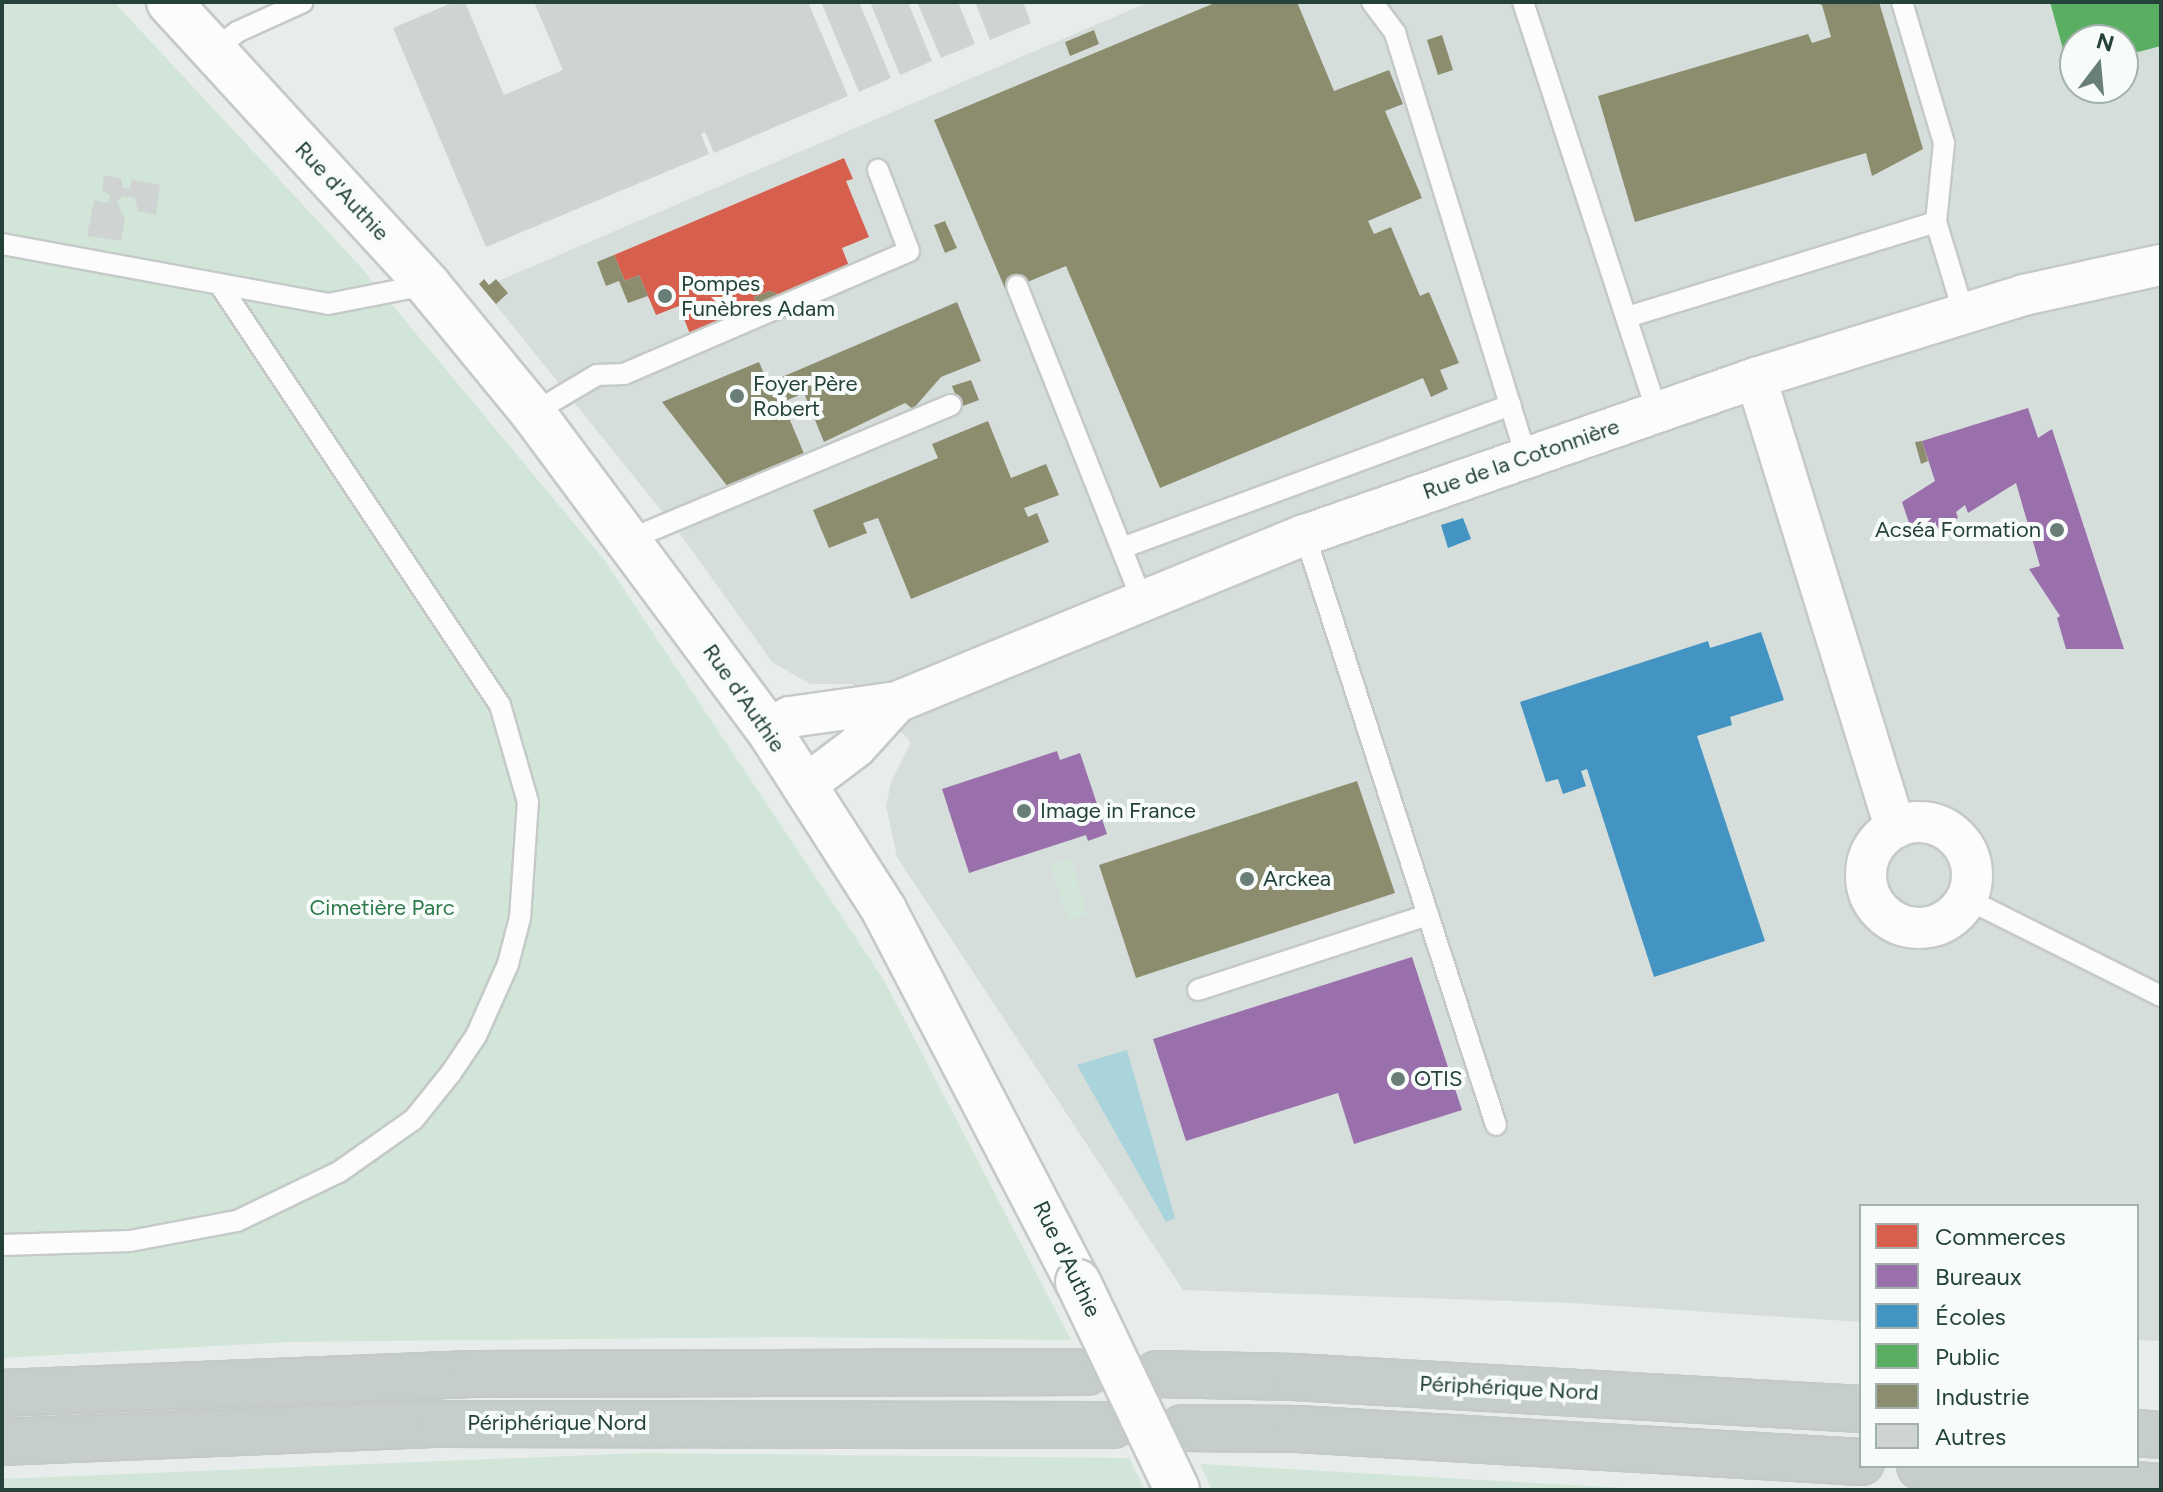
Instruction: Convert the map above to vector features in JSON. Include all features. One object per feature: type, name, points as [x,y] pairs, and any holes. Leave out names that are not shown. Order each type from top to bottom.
[{"type":"highway","points":[[2,1393],[473,1374],[1087,1372]]},
{"type":"highway","name":"Périphérique Nord","points":[[1157,1374],[1630,1394],[1859,1409]]},
{"type":"highway","name":"Périphérique Nord","points":[[2,1442],[438,1424],[1113,1425]]},
{"type":"highway","points":[[1183,1428],[1328,1431],[1859,1462]]},
{"type":"highway","points":[[2139,1433],[2161,1435]]},
{"type":"highway","points":[[1943,1468],[2161,1487]]},
{"type":"street","name":"Rue d'Authie","points":[[169,2],[428,285],[533,413],[768,729],[884,910],[1078,1282],[1177,1490]]},
{"type":"street","name":"Rue de la Cotonnière","points":[[768,729],[806,713],[897,702],[1305,535],[1756,378],[2024,295],[2161,265]]},
{"type":"street","points":[[1756,378],[1895,828]]},
{"type":"street","name":"Rue de la Cotonnière","points":[[803,787],[856,747],[897,702]]},
{"type":"street","points":[[1930,823],[1961,841],[1973,874],[1967,899],[1950,920],[1933,927],[1916,929],[1884,916],[1870,894],[1866,869],[1876,845],[1895,828],[1930,823]]},
{"type":"lane","points":[[213,51],[237,32],[303,2]]},
{"type":"lane","points":[[1372,2],[1395,33],[1526,456]]},
{"type":"lane","points":[[1523,2],[1657,411]]},
{"type":"lane","points":[[1902,2],[1944,143],[1936,222],[1964,314]]},
{"type":"lane","points":[[533,413],[597,375],[624,374],[909,251],[878,170]]},
{"type":"lane","points":[[1627,317],[1936,222]]},
{"type":"lane","points":[[2,244],[328,304],[428,285]]},
{"type":"lane","points":[[2,1245],[130,1241],[237,1221],[339,1172],[414,1119],[451,1073],[483,1022],[508,964],[520,918],[528,802],[500,705],[220,285]]},
{"type":"lane","points":[[1017,286],[1143,602]]},
{"type":"lane","points":[[628,540],[951,405]]},
{"type":"lane","points":[[1122,548],[1510,405]]},
{"type":"lane","points":[[1305,535],[1496,1125]]},
{"type":"lane","points":[[1967,899],[2161,996]]},
{"type":"lane","points":[[1198,990],[1428,915]]},
{"type":"shaded area","points":[[1149,2],[2161,2],[2161,1341],[2139,1340],[2139,1204],[1859,1204],[1859,1322],[1572,1303],[1183,1290],[897,857],[886,806],[891,782],[911,742],[852,684],[810,684],[772,662],[680,534],[479,284],[484,279],[489,285]]},
{"type":"green space","name":"Cimetière Parc","points":[[2,2],[114,2],[359,265],[606,562],[885,982],[1071,1340],[791,1337],[288,1342],[2,1358]]},
{"type":"green space","points":[[1071,859],[1087,914],[1068,920],[1051,865]]},
{"type":"green space","points":[[641,1453],[1129,1458],[1145,1490],[2,1490],[2,1479]]},
{"type":"green space","points":[[1200,1464],[1659,1490],[1212,1490]]},
{"type":"water","points":[[1127,1050],[1175,1218],[1166,1222],[1077,1065]]},
{"type":"building: Commerces","points":[[844,158],[853,179],[846,181],[869,237],[842,248],[849,266],[780,295],[770,291],[754,297],[757,305],[690,334],[679,306],[656,315],[639,275],[625,281],[614,255]]},
{"type":"building: Bureaux","name":"Acséa Formation","points":[[2028,408],[2038,438],[2052,429],[2124,649],[2066,649],[2057,618],[2060,616],[2029,569],[2040,566],[2016,483],[1968,513],[1965,505],[1956,512],[1958,518],[1915,541],[1902,502],[1935,481],[1922,441]]},
{"type":"building: Bureaux","name":"Image in France","points":[[1057,751],[1060,760],[1080,753],[1107,834],[1088,841],[1086,835],[969,873],[942,789]]},
{"type":"building: Bureaux","points":[[1412,957],[1462,1110],[1354,1144],[1338,1093],[1186,1141],[1153,1039]]},
{"type":"building: Écoles","points":[[1463,518],[1471,539],[1448,548],[1441,525]]},
{"type":"building: Écoles","points":[[1761,632],[1784,700],[1730,717],[1732,725],[1697,736],[1765,941],[1654,977],[1587,769],[1581,771],[1586,786],[1563,794],[1558,779],[1546,782],[1520,702],[1708,641],[1710,648]]},
{"type":"building: Public","points":[[2050,2],[2161,2],[2161,46],[2139,52],[2139,24],[2059,24],[2059,35]]},
{"type":"building: Industrie","points":[[1217,2],[1297,2],[1334,91],[1389,70],[1403,104],[1385,111],[1422,198],[1368,221],[1374,234],[1391,227],[1420,296],[1429,292],[1459,363],[1440,370],[1448,389],[1431,397],[1423,378],[1160,488],[1066,266],[1006,291],[934,120]]},
{"type":"building: Industrie","points":[[1814,2],[1879,2],[1923,149],[1872,176],[1866,153],[1635,222],[1598,96],[1808,34],[1812,43],[1831,37],[1822,5]]},
{"type":"building: Industrie","points":[[1094,30],[1099,44],[1070,56],[1065,42]]},
{"type":"building: Industrie","points":[[1442,35],[1453,70],[1438,75],[1427,40]]},
{"type":"building: Industrie","points":[[945,221],[957,248],[945,253],[934,225]]},
{"type":"building: Industrie","points":[[614,255],[625,281],[639,275],[648,296],[628,303],[619,281],[606,286],[597,262]]},
{"type":"building: Industrie","points":[[484,279],[489,285],[496,279],[508,293],[496,304],[479,284]]},
{"type":"building: Industrie","points":[[770,291],[780,295],[757,305],[754,297]]},
{"type":"building: Industrie","name":"Foyer Père Robert","points":[[957,302],[981,361],[941,377],[913,409],[905,403],[824,442],[804,393],[776,405],[780,416],[787,413],[805,456],[728,487],[662,402],[759,362],[771,390],[785,384],[782,377]]},
{"type":"building: Industrie","points":[[971,380],[979,400],[960,407],[952,386]]},
{"type":"building: Industrie","points":[[988,421],[1011,478],[1046,464],[1059,495],[1024,508],[1028,517],[1037,513],[1049,542],[911,599],[878,518],[863,523],[867,533],[829,548],[813,510],[938,458],[932,444]]},
{"type":"building: Industrie","points":[[1922,441],[1928,461],[1921,464],[1915,442]]},
{"type":"building: Industrie","name":"Arckea","points":[[1357,781],[1395,893],[1136,978],[1099,865]]},
{"type":"building: Autres","points":[[454,2],[465,2],[504,95],[563,70],[534,2],[808,2],[848,96],[714,153],[705,132],[701,134],[709,154],[486,247],[393,28]]},
{"type":"building: Autres","points":[[821,2],[859,2],[891,78],[859,92]]},
{"type":"building: Autres","points":[[870,2],[908,2],[932,61],[900,75]]},
{"type":"building: Autres","points":[[917,2],[958,2],[975,44],[941,58]]},
{"type":"building: Autres","points":[[975,2],[1023,2],[1031,23],[990,40]]},
{"type":"building: Autres","points":[[104,175],[121,178],[123,188],[130,188],[132,180],[160,185],[156,215],[138,211],[135,198],[123,196],[117,202],[125,219],[121,241],[87,236],[94,200],[108,203],[110,196],[102,190]]},
{"type":"place","name":"Pompes Funèbres Adam","points":[[665,296]]},
{"type":"place","name":"Foyer Père Robert","points":[[737,396]]},
{"type":"place","name":"Acséa Formation","points":[[2057,530]]},
{"type":"place","name":"Image in France","points":[[1024,811]]},
{"type":"place","name":"Arckea","points":[[1247,879]]},
{"type":"place","name":"OTIS","points":[[1398,1079]]}]
